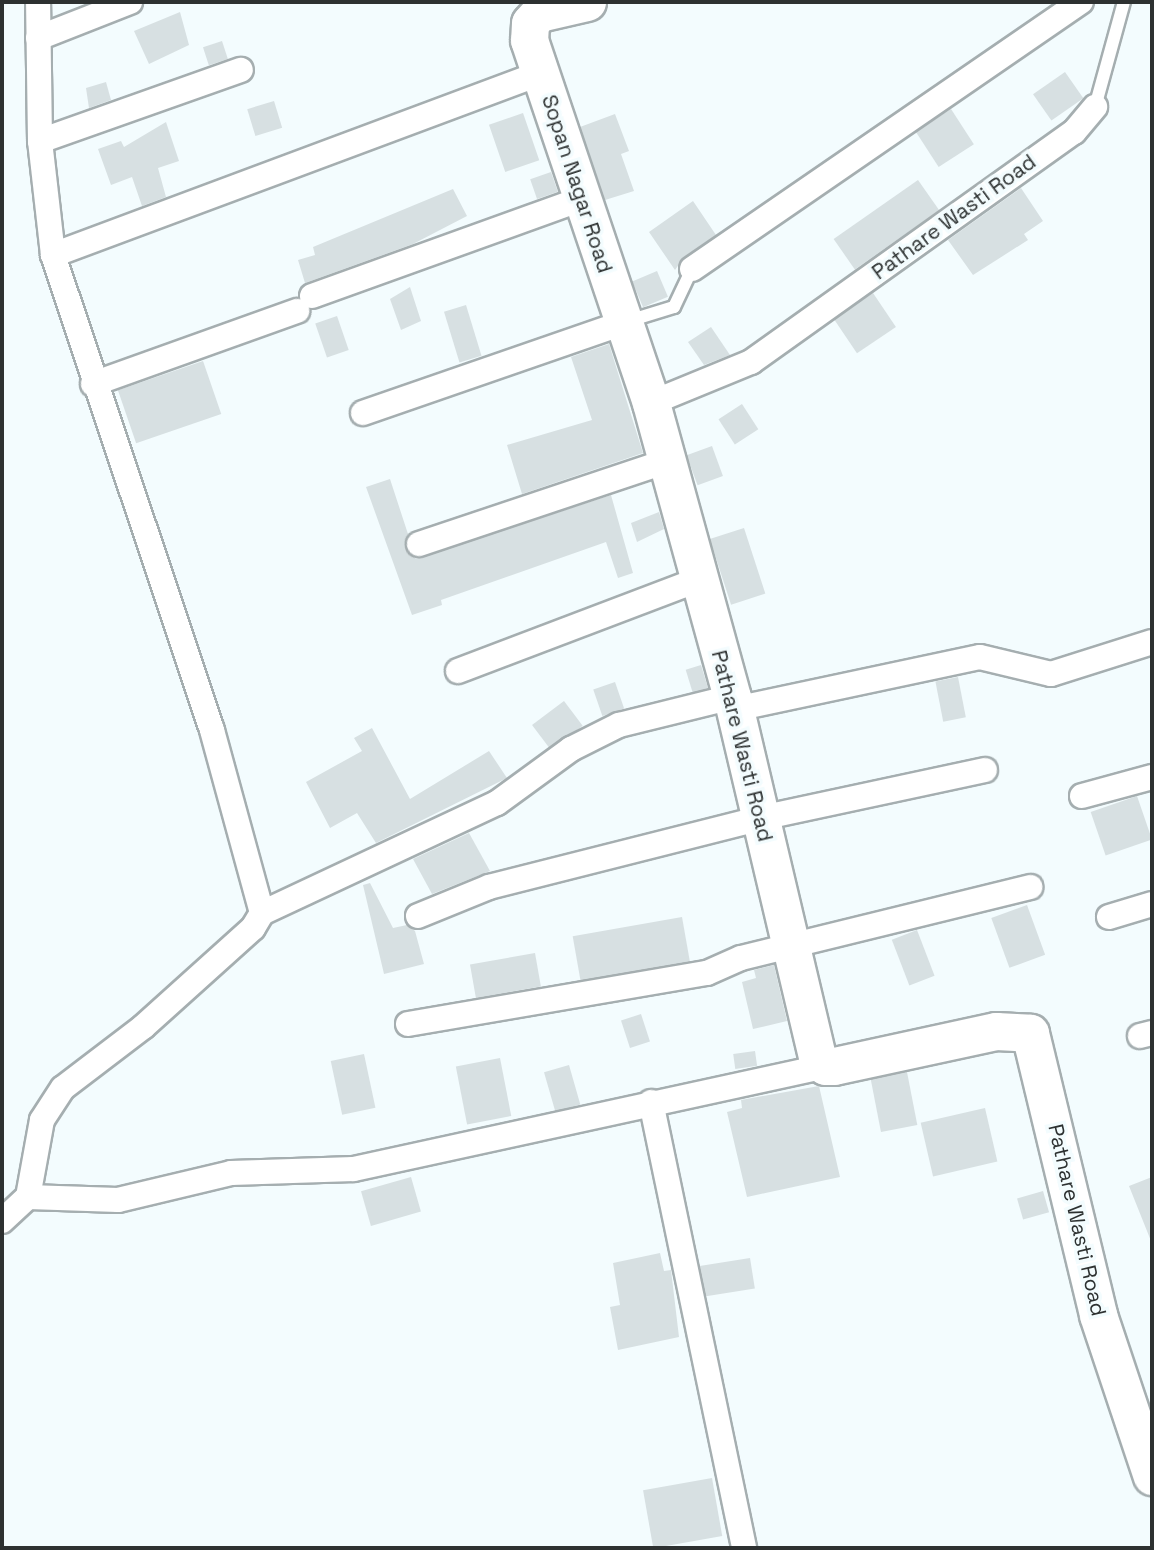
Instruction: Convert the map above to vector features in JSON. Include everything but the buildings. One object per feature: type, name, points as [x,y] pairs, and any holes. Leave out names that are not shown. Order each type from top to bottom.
[{"type":"street","points":[[38,2],[40,141],[53,255],[93,384],[212,730],[262,912]]},
{"type":"street","points":[[38,38],[130,2]]},
{"type":"street","name":"Sopan Nagar Road","points":[[587,2],[539,13],[530,23],[541,73],[651,403]]},
{"type":"street","points":[[692,269],[1081,2]]},
{"type":"street","points":[[40,141],[241,70]]},
{"type":"street","points":[[53,255],[541,73]]},
{"type":"street","name":"Pathare Wasti Road","points":[[1095,107],[1074,132],[751,362],[651,403],[664,462],[733,703],[817,1057],[825,1066],[996,1031],[1030,1032],[1098,1315],[1152,1476]]},
{"type":"street","points":[[93,384],[582,199]]},
{"type":"street","points":[[363,413],[623,323]]},
{"type":"street","points":[[419,544],[664,462]]},
{"type":"street","points":[[458,671],[698,580]]},
{"type":"street","points":[[2,1221],[28,1197],[42,1120],[63,1088],[143,1027],[253,929],[262,912],[497,803],[571,749],[619,725],[980,657],[1051,674],[1152,642]]},
{"type":"street","points":[[418,916],[489,887],[761,818],[985,770]]},
{"type":"street","points":[[1082,796],[1152,777]]},
{"type":"street","points":[[408,1024],[706,973],[741,958],[793,948],[1030,887]]},
{"type":"street","points":[[1109,918],[1152,904]]},
{"type":"street","points":[[28,1197],[118,1200],[231,1173],[354,1169],[825,1066]]},
{"type":"street","points":[[651,1102],[744,1548]]},
{"type":"lane","name":"Pathare Wasti Road","points":[[1095,107],[1124,2]]},
{"type":"lane","points":[[623,323],[674,307],[687,291],[692,269]]}]
